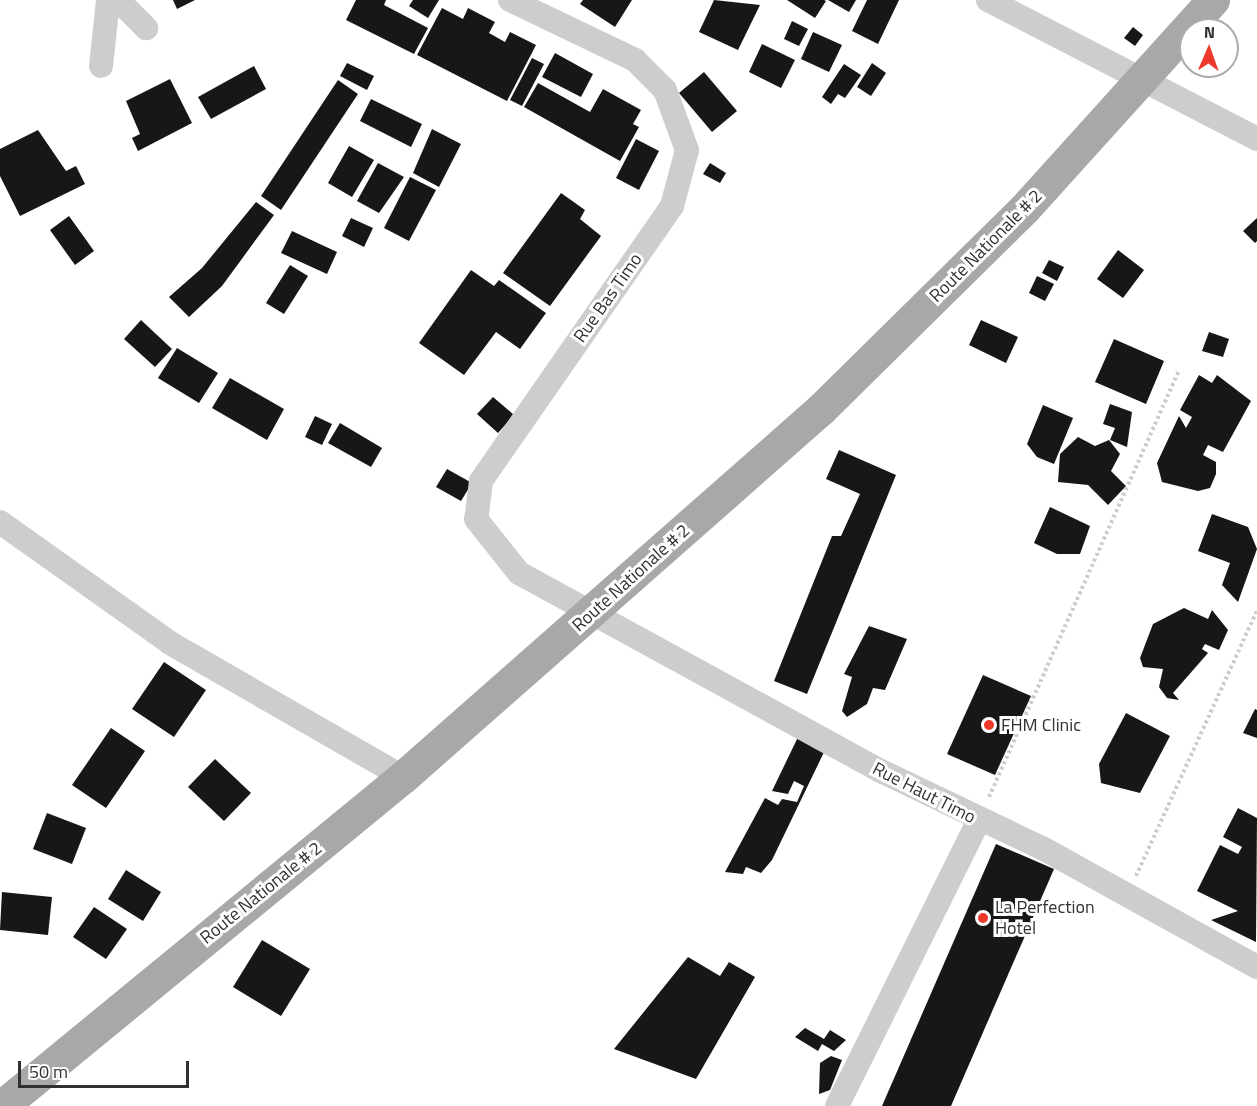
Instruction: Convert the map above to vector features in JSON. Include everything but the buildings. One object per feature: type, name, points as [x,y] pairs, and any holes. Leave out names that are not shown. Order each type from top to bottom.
[{"type":"main road","name":"Route Nationale # 2","points":[[2,1106],[403,777],[821,409],[1024,209],[1143,82],[1213,0]]},
{"type":"street","points":[[101,66],[108,0]]},
{"type":"street","points":[[118,0],[146,28]]},
{"type":"street","name":"Rue Bas Timo","points":[[510,0],[635,60],[665,90],[687,150],[672,206],[481,481],[476,519],[519,573],[595,610]]},
{"type":"street","points":[[988,0],[1257,140]]},
{"type":"street","points":[[0,522],[170,643],[403,777]]},
{"type":"street","name":"Rue Haut Timo","points":[[595,610],[978,822],[1044,849],[1126,899],[1256,964]]},
{"type":"street","points":[[837,1106],[978,822]]},
{"type":"path","points":[[978,822],[1179,370]]},
{"type":"path","points":[[1126,899],[1257,610]]},
{"type":"place","name":"FHM Clinic","points":[[989,725]]},
{"type":"place","name":"La Perfection Hotel","points":[[983,918]]}]
